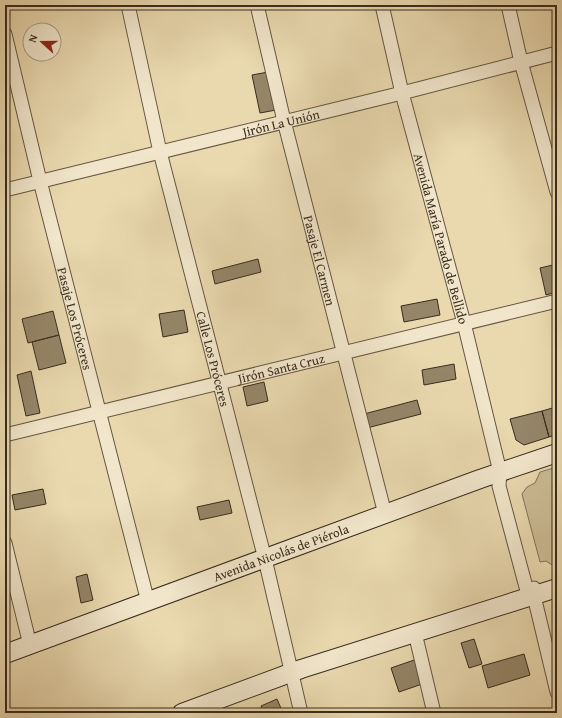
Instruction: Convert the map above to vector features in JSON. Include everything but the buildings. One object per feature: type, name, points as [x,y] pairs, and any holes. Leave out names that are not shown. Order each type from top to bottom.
[{"type":"main road","name":"Avenida Nicolás de Piérola","points":[[5,654],[500,472],[557,453]]},
{"type":"main road","points":[[182,713],[291,673],[557,588]]},
{"type":"street","name":"Calle Los Próceres","points":[[128,5],[160,152],[265,559],[301,713]]},
{"type":"street","name":"Pasaje El Carmen","points":[[257,5],[284,122],[385,514]]},
{"type":"street","name":"Avenida María Parado de Bellido","points":[[382,5],[402,93],[464,323],[500,472],[507,483],[534,586],[534,596],[557,692]]},
{"type":"street","points":[[508,5],[520,62],[557,192]]},
{"type":"street","name":"Pasaje Los Próceres","points":[[5,34],[40,181],[148,602]]},
{"type":"street","name":"Jirón La Unión","points":[[5,190],[402,93],[557,53]]},
{"type":"street","name":"Jirón Santa Cruz","points":[[5,435],[557,301]]},
{"type":"street","points":[[5,543],[30,645]]},
{"type":"street","points":[[415,633],[434,713]]},
{"type":"shaded area","points":[[557,467],[557,568],[546,561],[540,562],[522,494],[527,487],[535,483],[540,472]]}]
